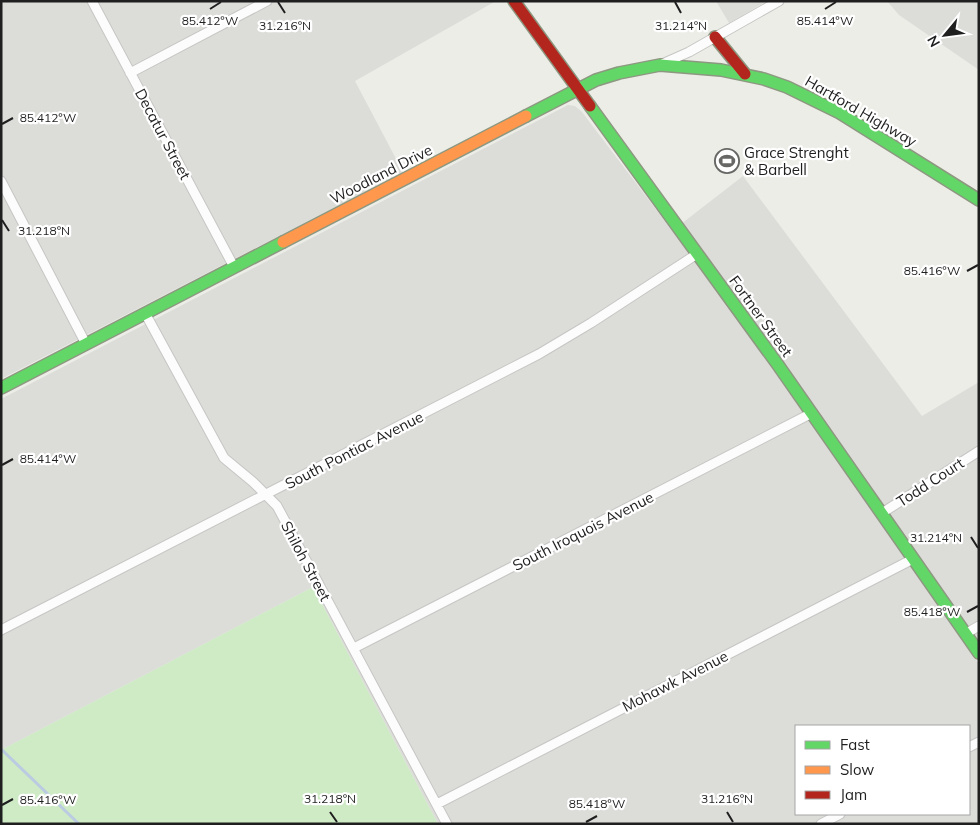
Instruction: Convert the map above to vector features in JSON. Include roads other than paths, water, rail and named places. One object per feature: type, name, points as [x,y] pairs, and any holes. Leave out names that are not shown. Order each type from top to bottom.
[{"type":"main road","name":"Fortner Street","points":[[514,1],[812,413],[979,652]]},
{"type":"main road","points":[[716,37],[745,74]]},
{"type":"main road","name":"Woodland Drive","points":[[1,388],[596,80],[619,73],[660,65]]},
{"type":"main road","name":"Hartford Highway","points":[[660,65],[713,69],[745,74],[787,86],[840,113],[979,200]]},
{"type":"street","name":"Decatur Street","points":[[92,1],[234,267]]},
{"type":"street","points":[[130,72],[267,1]]},
{"type":"street","name":"Woodland Drive","points":[[660,65],[716,37],[779,1]]},
{"type":"street","points":[[1,181],[5,197],[86,344]]},
{"type":"street","name":"South Pontiac Avenue","points":[[1,630],[540,354],[697,254]]},
{"type":"street","name":"Shiloh Street","points":[[145,313],[224,458],[277,506],[447,824]]},
{"type":"street","name":"South Iroquois Avenue","points":[[354,648],[812,413]]},
{"type":"street","name":"Todd Court","points":[[882,513],[979,451]]},
{"type":"street","name":"Mohawk Avenue","points":[[437,804],[913,559]]},
{"type":"street","points":[[966,634],[979,626]]},
{"type":"street","points":[[820,824],[838,815]]},
{"type":"waterway","points":[[1,749],[79,824]]},
{"type":"place","name":"Grace Strenght & Barbell","points":[[727,161]]}]
